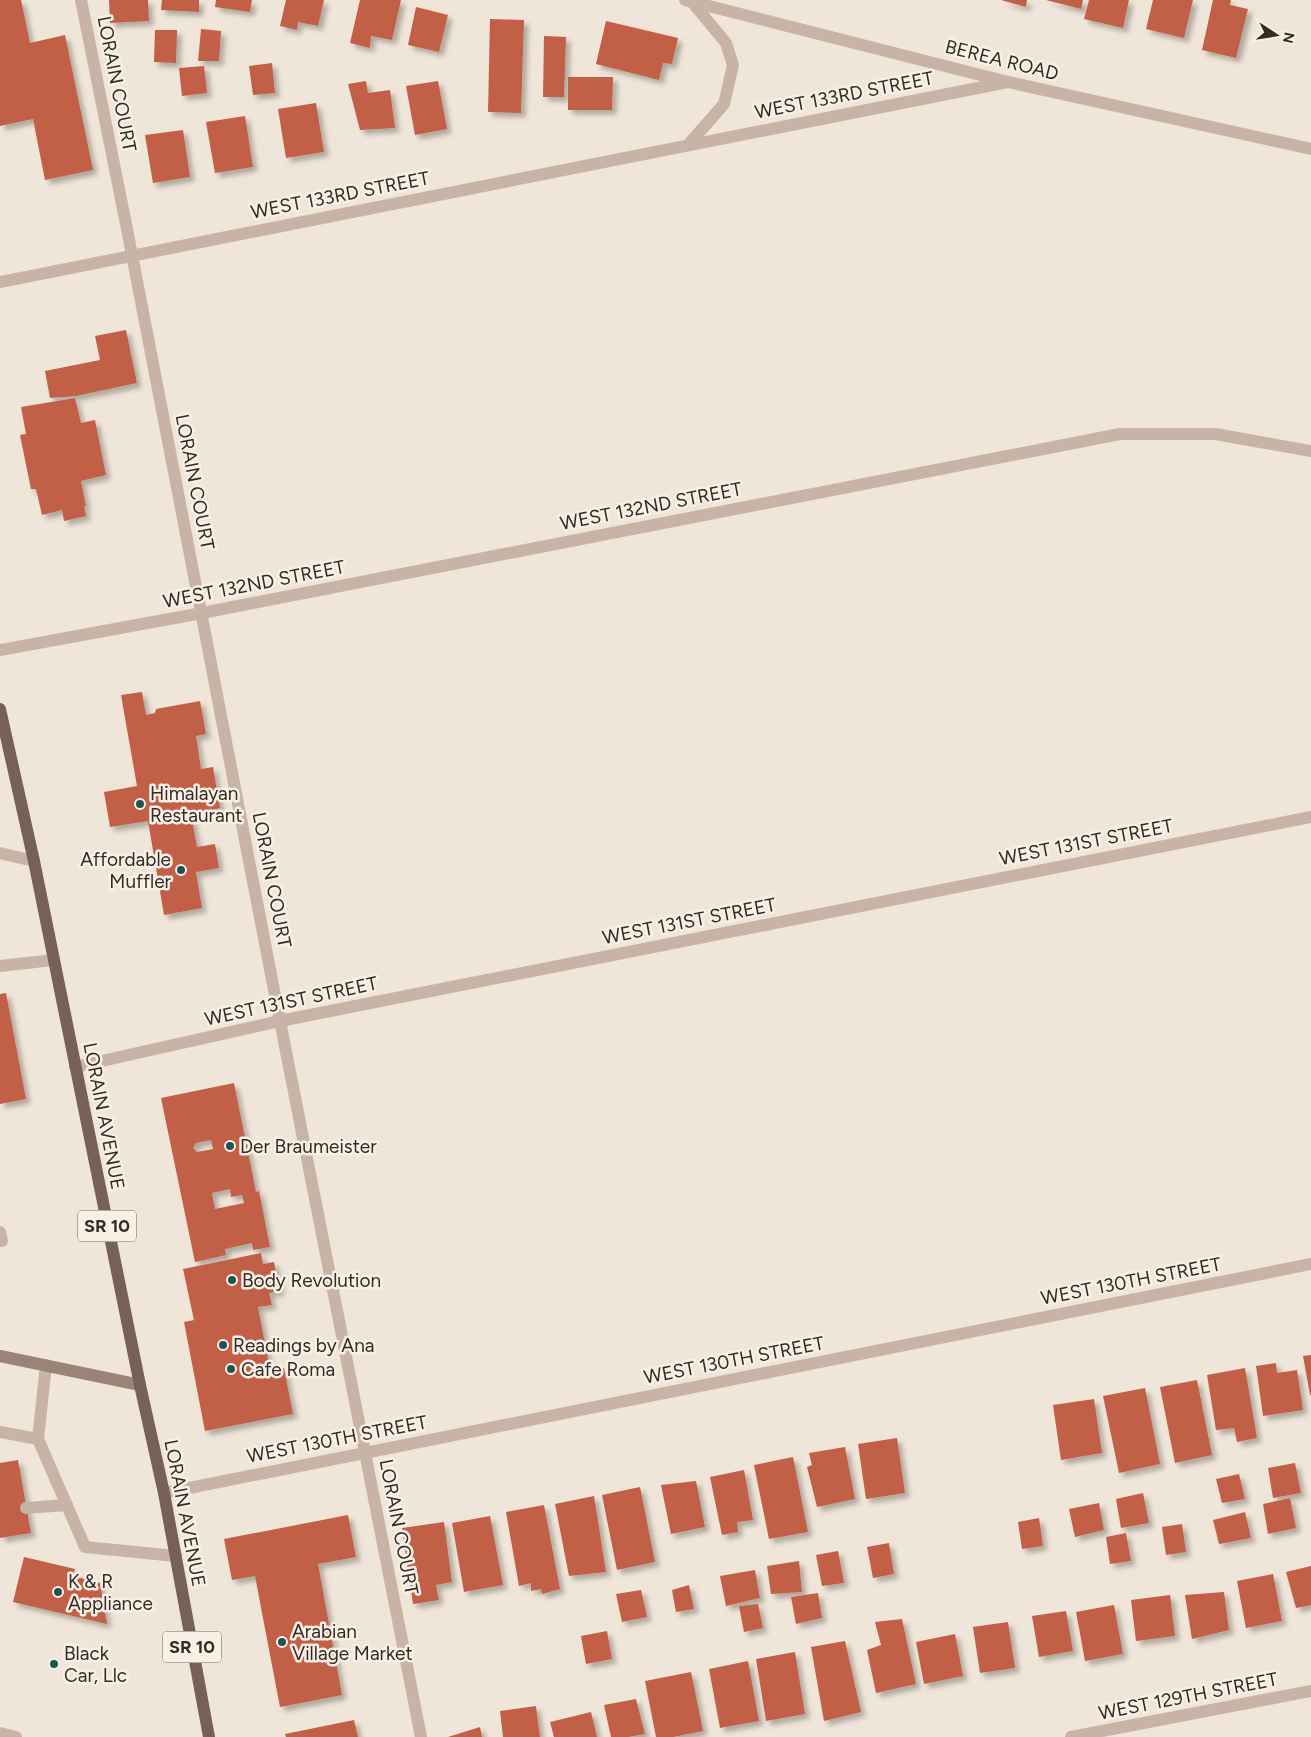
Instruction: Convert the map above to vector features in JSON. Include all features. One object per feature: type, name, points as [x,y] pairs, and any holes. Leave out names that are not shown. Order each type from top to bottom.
[{"type":"main road","name":"LORAIN AVENUE","points":[[0,709],[34,861],[140,1385],[164,1493],[209,1737]]},
{"type":"main road","points":[[0,1356],[140,1385]]},
{"type":"street","name":"LORAIN COURT","points":[[81,0],[421,1737]]},
{"type":"street","name":"WEST 133RD STREET","points":[[688,145],[724,104],[733,65],[726,44],[689,1]]},
{"type":"street","name":"BEREA ROAD","points":[[689,1],[1008,82],[1311,150]]},
{"type":"street","name":"WEST 133RD STREET","points":[[0,282],[1008,82]]},
{"type":"street","name":"WEST 132ND STREET","points":[[0,650],[202,613],[1120,434],[1215,434],[1311,451]]},
{"type":"street","name":"WEST 131ST STREET","points":[[75,1067],[280,1021],[1311,817]]},
{"type":"street","points":[[0,853],[34,861]]},
{"type":"street","points":[[0,966],[53,960]]},
{"type":"street","points":[[0,1232],[2,1241],[0,1241]]},
{"type":"street","name":"WEST 130TH STREET","points":[[164,1493],[1311,1264]]},
{"type":"street","points":[[46,1365],[38,1439],[86,1547],[176,1556]]},
{"type":"street","points":[[0,1432],[38,1439]]},
{"type":"street","points":[[26,1508],[67,1505]]},
{"type":"street","name":"WEST 129TH STREET","points":[[1071,1737],[1311,1691]]},
{"type":"street","points":[[0,1733],[16,1737]]},
{"type":"building","points":[[0,0],[21,0],[30,43],[65,35],[93,170],[45,180],[33,119],[0,126]]},
{"type":"building","points":[[109,0],[148,0],[149,21],[110,23]]},
{"type":"building","points":[[162,0],[199,0],[199,12],[161,10]]},
{"type":"building","points":[[216,0],[252,0],[250,12],[215,7]]},
{"type":"building","points":[[286,0],[324,0],[318,26],[298,22],[297,30],[280,26]]},
{"type":"building","points":[[360,0],[401,0],[392,40],[371,36],[370,48],[350,43]]},
{"type":"building","points":[[1001,0],[1027,0],[1026,7]]},
{"type":"building","points":[[1046,0],[1083,0],[1081,9]]},
{"type":"building","points":[[1089,0],[1129,0],[1123,28],[1084,19]]},
{"type":"building","points":[[1153,0],[1193,0],[1184,38],[1146,29]]},
{"type":"building","points":[[1213,0],[1231,0],[1230,5],[1248,9],[1236,58],[1202,50]]},
{"type":"building","points":[[416,7],[448,15],[439,52],[408,45]]},
{"type":"building","points":[[490,19],[524,20],[521,113],[488,112]]},
{"type":"building","points":[[606,21],[678,38],[672,64],[663,63],[659,80],[596,64]]},
{"type":"building","points":[[201,29],[221,31],[219,61],[198,61]]},
{"type":"building","points":[[155,30],[177,30],[176,63],[154,62]]},
{"type":"building","points":[[544,36],[566,37],[564,97],[543,97]]},
{"type":"building","points":[[272,63],[275,93],[253,95],[249,66]]},
{"type":"building","points":[[204,66],[207,93],[182,96],[179,68]]},
{"type":"building","points":[[568,77],[613,77],[612,110],[568,110]]},
{"type":"building","points":[[366,81],[368,93],[390,90],[395,128],[360,130],[348,84]]},
{"type":"building","points":[[438,81],[447,129],[415,135],[406,86]]},
{"type":"building","points":[[316,103],[324,152],[286,158],[278,109]]},
{"type":"building","points":[[245,116],[253,167],[215,173],[206,122]]},
{"type":"building","points":[[183,130],[190,177],[153,183],[145,135]]},
{"type":"building","points":[[126,330],[137,383],[76,396],[50,398],[45,371],[100,360],[95,336]]},
{"type":"building","points":[[75,398],[81,423],[95,420],[106,475],[81,481],[86,516],[64,521],[62,510],[42,515],[36,489],[31,489],[20,435],[26,434],[21,407]]},
{"type":"building","points":[[142,692],[146,715],[155,713],[156,709],[200,701],[206,734],[196,736],[201,769],[213,767],[220,808],[191,814],[197,847],[215,844],[219,868],[196,872],[202,908],[164,915],[148,821],[110,827],[104,792],[137,786],[121,695]]},
{"type":"building","points":[[6,993],[26,1099],[0,1104],[0,994]]},
{"type":"building","name":"Der Braumeister","points":[[234,1083],[256,1192],[259,1191],[270,1247],[253,1250],[252,1243],[225,1249],[226,1255],[195,1262],[161,1098]],"holes":[[[211,1140],[213,1149],[197,1152],[193,1148],[196,1143]],[[230,1189],[231,1197],[242,1195],[244,1203],[215,1209],[212,1193]]]},
{"type":"building","name":"Cafe Roma","points":[[261,1253],[263,1264],[274,1262],[280,1291],[269,1293],[272,1305],[258,1307],[270,1370],[284,1368],[293,1414],[205,1431],[184,1322],[194,1320],[183,1269]]},
{"type":"building","points":[[1311,1355],[1311,1395],[1310,1395],[1303,1356]]},
{"type":"building","points":[[1276,1363],[1277,1373],[1297,1370],[1303,1410],[1263,1416],[1256,1366]]},
{"type":"building","points":[[1245,1368],[1257,1438],[1237,1442],[1234,1428],[1216,1430],[1207,1375]]},
{"type":"building","points":[[1197,1380],[1212,1455],[1175,1463],[1160,1387]]},
{"type":"building","points":[[1145,1388],[1160,1464],[1119,1473],[1103,1396]]},
{"type":"building","points":[[1094,1399],[1102,1453],[1061,1460],[1053,1405]]},
{"type":"building","points":[[897,1438],[905,1493],[866,1499],[858,1444]]},
{"type":"building","points":[[845,1447],[855,1499],[817,1507],[807,1467],[812,1465],[809,1453]]},
{"type":"building","points":[[793,1457],[808,1532],[769,1539],[754,1465]]},
{"type":"building","points":[[18,1460],[31,1533],[0,1538],[0,1463]]},
{"type":"building","points":[[1295,1463],[1301,1493],[1273,1498],[1268,1468]]},
{"type":"building","points":[[744,1470],[753,1520],[737,1522],[738,1532],[722,1535],[710,1477]]},
{"type":"building","points":[[1239,1474],[1245,1499],[1222,1503],[1216,1479]]},
{"type":"building","points":[[696,1481],[705,1527],[671,1534],[661,1485]]},
{"type":"building","points":[[640,1487],[655,1562],[617,1570],[602,1495]]},
{"type":"building","points":[[1143,1493],[1149,1523],[1121,1528],[1116,1499]]},
{"type":"building","points":[[594,1496],[606,1572],[569,1576],[555,1504]]},
{"type":"building","points":[[1290,1498],[1296,1528],[1268,1534],[1263,1504]]},
{"type":"building","points":[[1099,1503],[1104,1530],[1075,1537],[1069,1509]]},
{"type":"building","points":[[544,1505],[560,1589],[542,1594],[541,1589],[531,1591],[531,1583],[519,1586],[506,1512]]},
{"type":"building","points":[[1245,1512],[1251,1538],[1219,1544],[1213,1520]]},
{"type":"building","points":[[348,1515],[356,1557],[318,1564],[342,1695],[280,1707],[255,1576],[232,1580],[224,1539]]},
{"type":"building","points":[[490,1516],[503,1585],[464,1592],[452,1523]]},
{"type":"building","points":[[1039,1518],[1043,1546],[1022,1549],[1018,1522]]},
{"type":"building","points":[[444,1522],[452,1582],[436,1585],[439,1600],[413,1604],[402,1528]]},
{"type":"building","points":[[1182,1524],[1186,1552],[1166,1555],[1162,1527]]},
{"type":"building","points":[[1126,1533],[1131,1561],[1110,1564],[1106,1537]]},
{"type":"building","points":[[889,1543],[894,1574],[873,1578],[867,1547]]},
{"type":"building","points":[[838,1551],[844,1583],[822,1586],[816,1555]]},
{"type":"building","name":"K & R Appliance","points":[[24,1557],[75,1569],[73,1576],[100,1583],[107,1624],[13,1602]]},
{"type":"building","points":[[799,1561],[802,1592],[771,1594],[767,1566]]},
{"type":"building","points":[[1311,1566],[1311,1605],[1296,1608],[1286,1572]]},
{"type":"building","points":[[755,1570],[760,1598],[726,1606],[720,1576]]},
{"type":"building","points":[[1273,1574],[1282,1621],[1246,1628],[1237,1581]]},
{"type":"building","points":[[689,1585],[694,1609],[676,1612],[672,1590]]},
{"type":"building","points":[[641,1590],[647,1617],[622,1622],[616,1594]]},
{"type":"building","points":[[1224,1592],[1229,1630],[1192,1639],[1185,1595]]},
{"type":"building","points":[[818,1593],[822,1618],[796,1624],[791,1597]]},
{"type":"building","points":[[1170,1595],[1175,1636],[1136,1641],[1131,1600]]},
{"type":"building","points":[[758,1604],[763,1628],[744,1632],[739,1606]]},
{"type":"building","points":[[1114,1605],[1123,1654],[1085,1661],[1076,1612]]},
{"type":"building","points":[[1066,1611],[1073,1651],[1039,1657],[1032,1616]]},
{"type":"building","points":[[902,1619],[916,1684],[876,1693],[867,1650],[881,1645],[875,1622]]},
{"type":"building","points":[[1008,1622],[1015,1668],[980,1673],[973,1627]]},
{"type":"building","points":[[607,1631],[612,1659],[586,1664],[581,1636]]},
{"type":"building","points":[[955,1634],[963,1676],[924,1684],[916,1642]]},
{"type":"building","points":[[845,1641],[861,1712],[824,1721],[811,1647]]},
{"type":"building","points":[[795,1652],[805,1714],[766,1721],[756,1659]]},
{"type":"building","points":[[748,1661],[759,1721],[720,1728],[709,1669]]},
{"type":"building","points":[[691,1672],[703,1731],[673,1737],[656,1737],[645,1681]]},
{"type":"building","points":[[636,1699],[645,1734],[611,1737],[604,1705]]},
{"type":"building","points":[[536,1706],[540,1737],[503,1737],[500,1711]]},
{"type":"building","points":[[591,1712],[597,1737],[554,1737],[550,1722]]},
{"type":"building","points":[[354,1720],[358,1737],[286,1737],[285,1734]]},
{"type":"building","points":[[480,1727],[482,1737],[448,1737]]},
{"type":"place","name":"Himalayan Restaurant","points":[[140,804]]},
{"type":"place","name":"Affordable Muffler","points":[[181,870]]},
{"type":"place","name":"Der Braumeister","points":[[230,1146]]},
{"type":"place","name":"Body Revolution","points":[[232,1280]]},
{"type":"place","name":"Readings by Ana","points":[[223,1345]]},
{"type":"place","name":"Cafe Roma","points":[[231,1369]]},
{"type":"place","name":"K & R Appliance","points":[[58,1592]]},
{"type":"place","name":"Arabian Village Market","points":[[282,1642]]},
{"type":"place","name":"Black Car, Llc","points":[[54,1664]]}]
